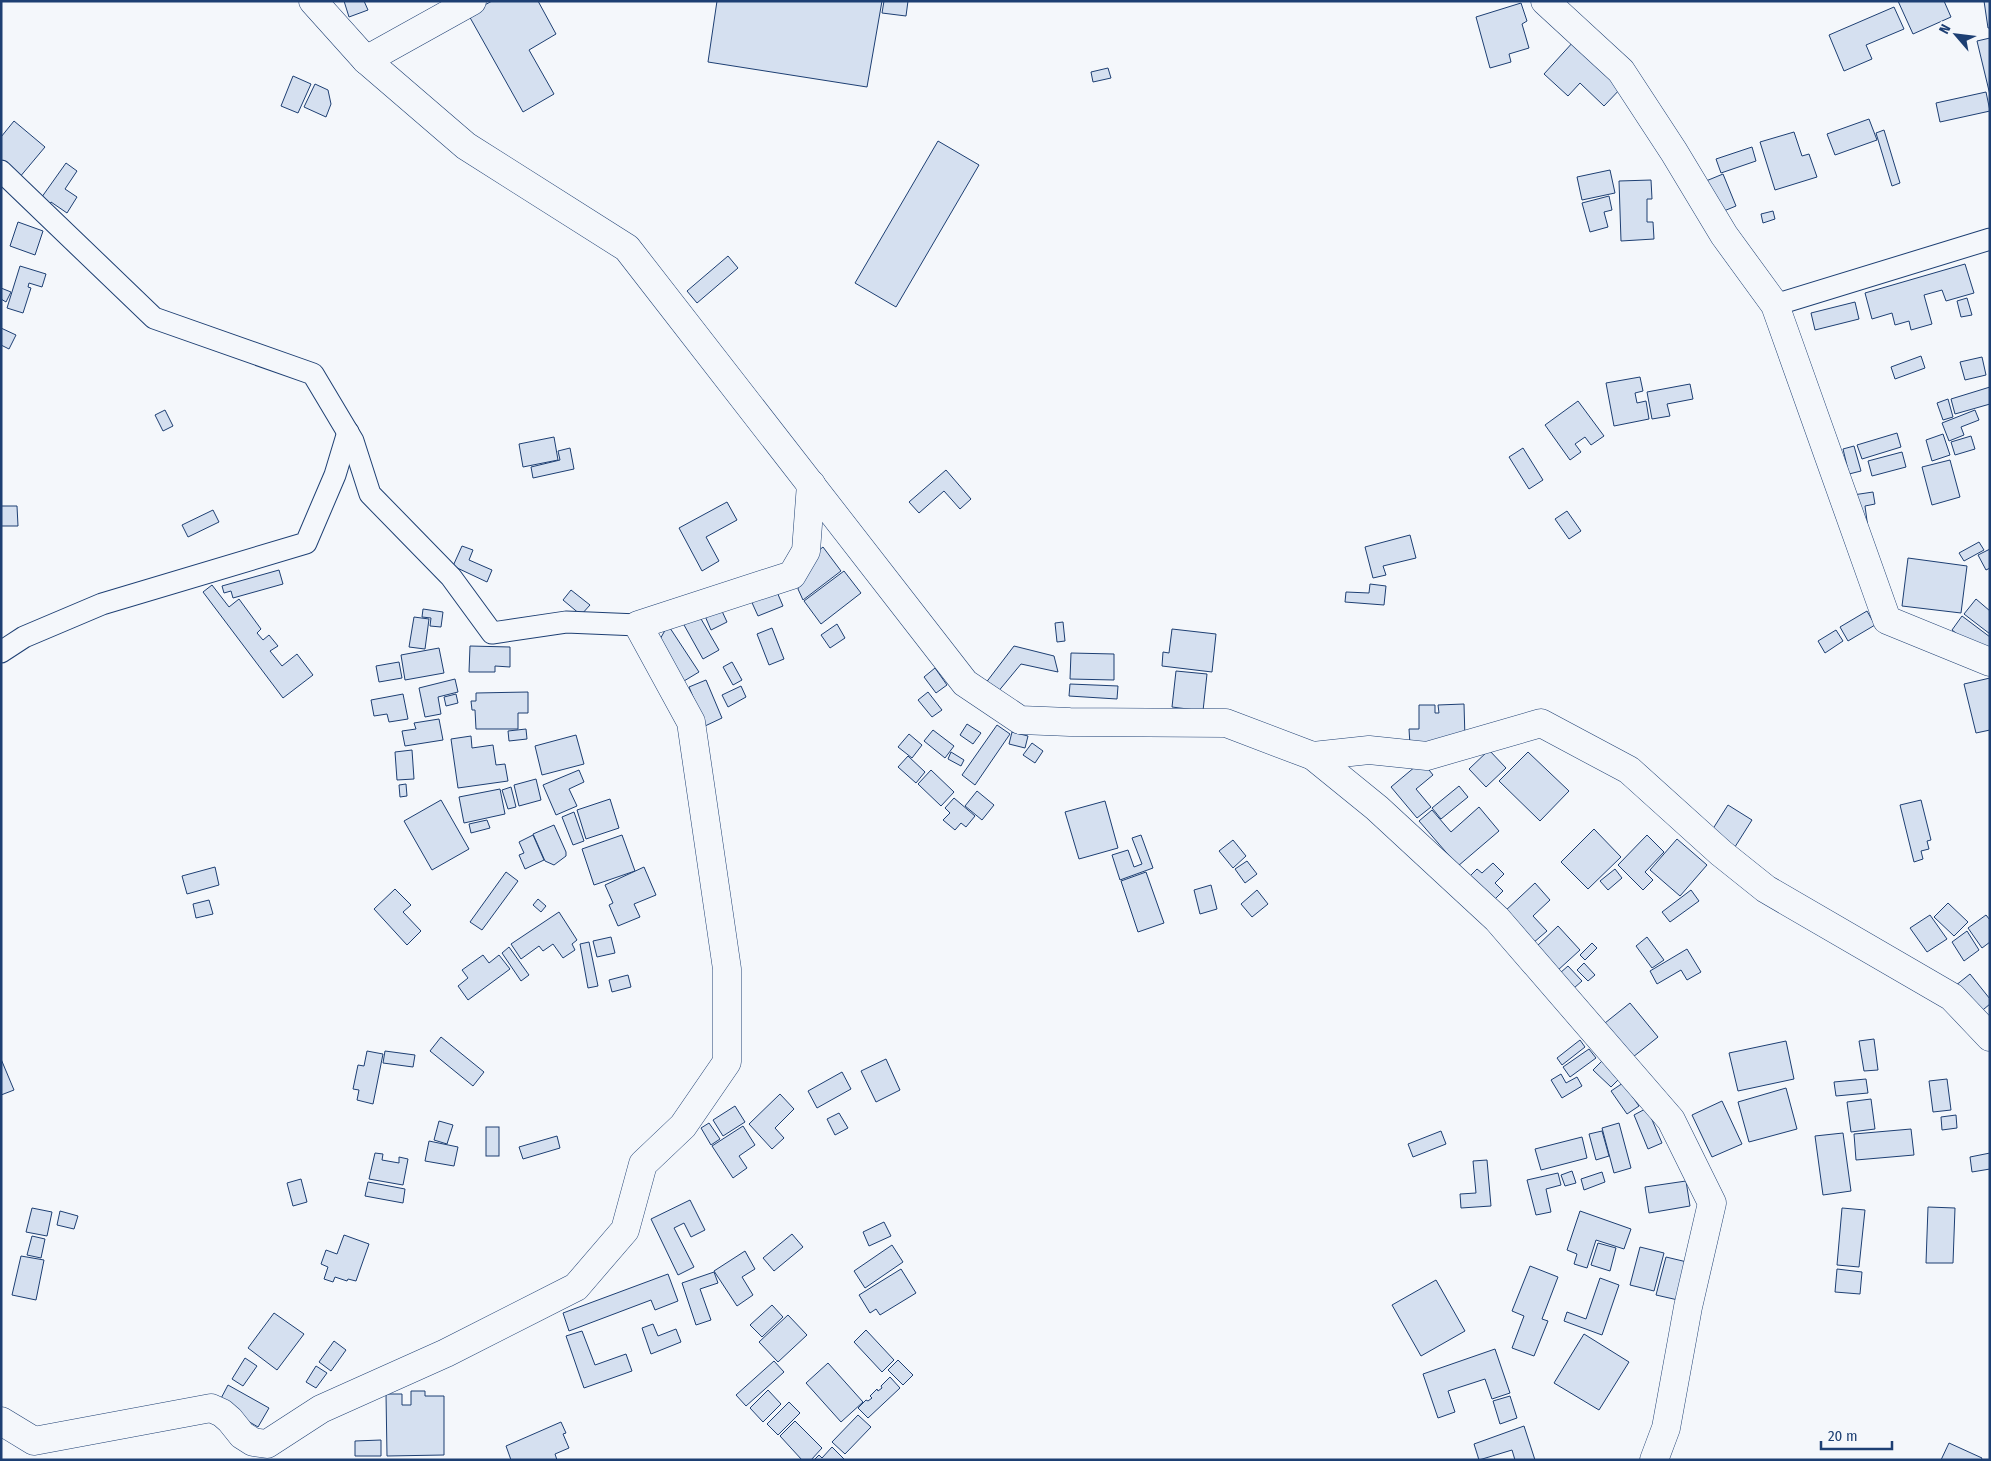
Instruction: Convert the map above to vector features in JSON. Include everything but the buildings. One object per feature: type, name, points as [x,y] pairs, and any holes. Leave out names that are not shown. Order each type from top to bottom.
[{"type":"street","points":[[313,1],[366,60],[466,146],[628,248],[965,683],[1020,720],[1226,723],[1312,756],[1377,808],[1497,919],[1671,1120],[1712,1203],[1688,1307],[1666,1428],[1654,1460]]},
{"type":"street","points":[[366,60],[472,1]]},
{"type":"street","points":[[1545,1],[1622,72],[1674,152],[1724,236],[1775,305],[1887,620],[1990,662]]},
{"type":"street","points":[[1,171],[154,318],[313,374],[353,441],[370,494],[451,577],[492,633],[566,622],[638,625],[792,575],[806,551],[811,484]]},
{"type":"street","points":[[1775,305],[1990,239]]},
{"type":"street","points":[[1,652],[24,638],[102,604],[306,543],[335,475],[348,432]]},
{"type":"street","points":[[1,1421],[34,1441],[212,1408],[230,1420],[242,1436],[253,1442],[267,1444],[321,1410],[446,1353],[576,1287],[625,1230],[643,1164],[683,1126],[727,1062],[727,969],[690,722],[638,625]]},
{"type":"street","points":[[1312,756],[1370,750],[1427,756],[1541,723],[1629,770],[1721,854],[1766,889],[1952,997],[1990,1037]]}]
